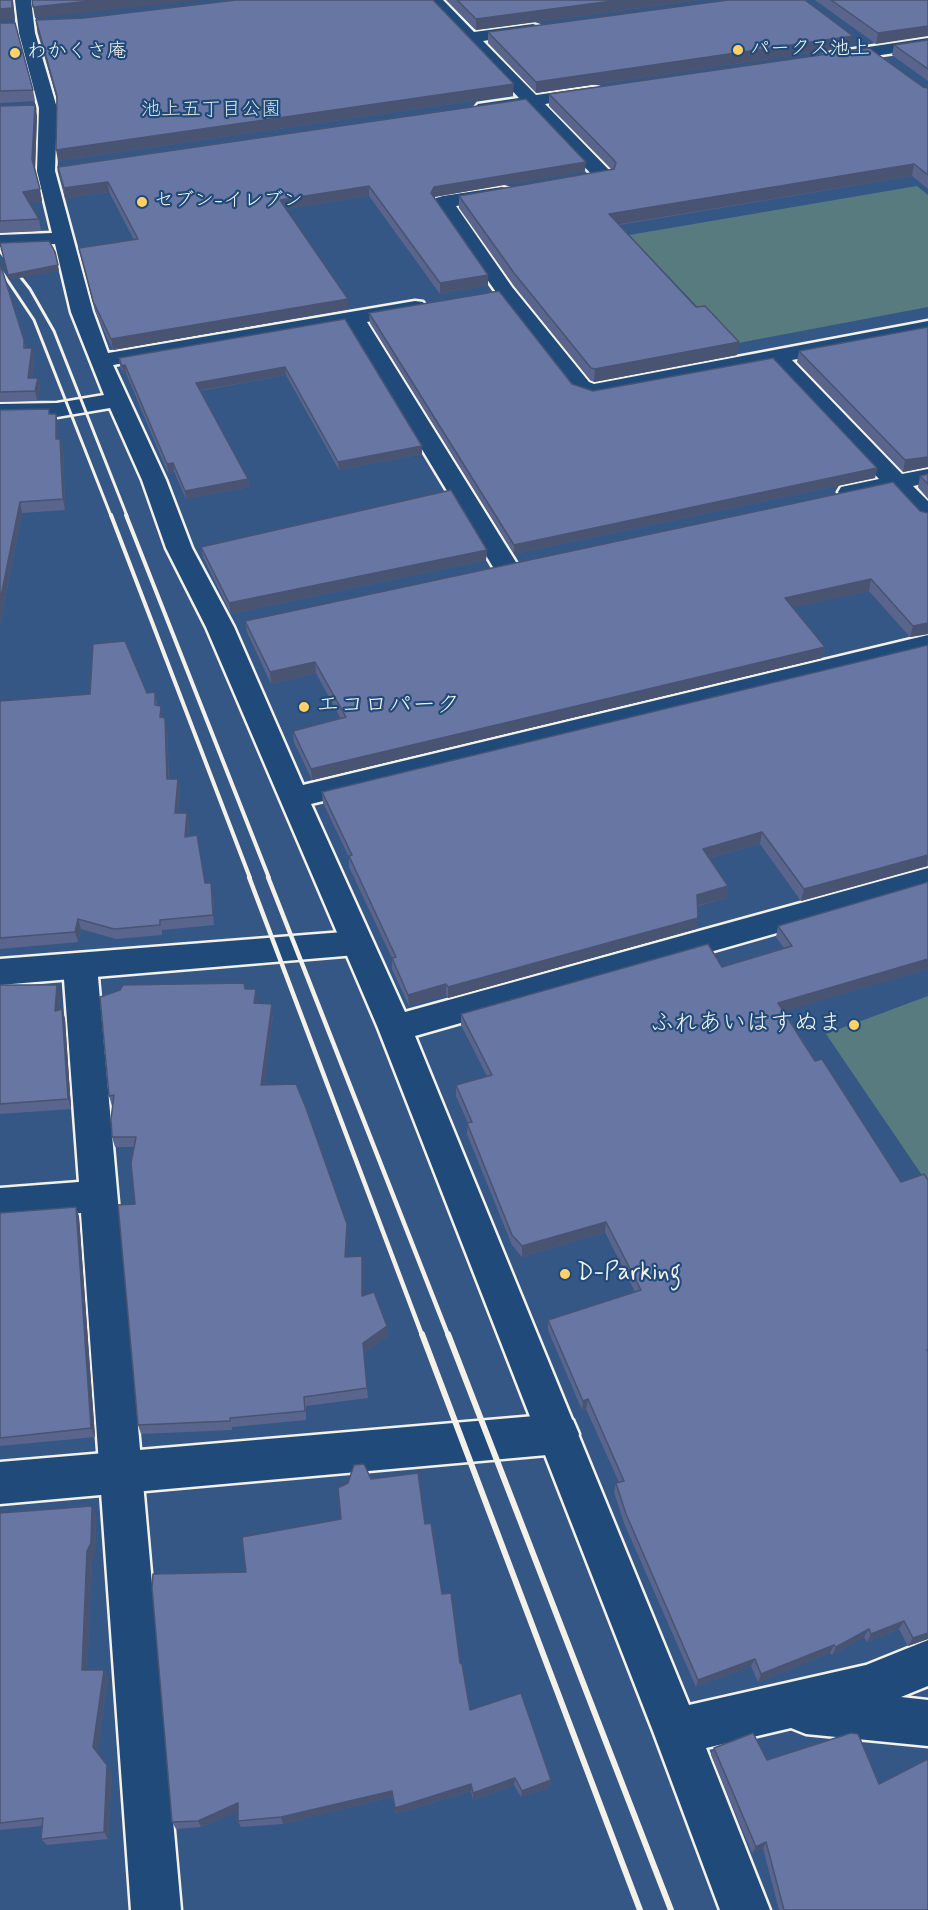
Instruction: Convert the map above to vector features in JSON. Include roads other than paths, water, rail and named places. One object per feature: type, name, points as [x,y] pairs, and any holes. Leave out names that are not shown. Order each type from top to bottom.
[{"type":"street","points":[[23,0],[39,109],[55,169],[64,238],[82,312],[100,361],[154,480],[179,548],[232,625],[293,798],[395,1028],[676,1731],[745,1910]]},
{"type":"street","points":[[434,0],[604,176],[581,180]]},
{"type":"street","points":[[470,38],[552,27]]},
{"type":"street","points":[[856,40],[894,67]]},
{"type":"street","points":[[813,60],[928,44]]},
{"type":"street","points":[[465,110],[613,89]]},
{"type":"street","points":[[522,190],[443,202],[505,291],[581,387],[593,391],[928,328]]},
{"type":"street","points":[[0,241],[64,238]]},
{"type":"street","points":[[483,295],[505,291]]},
{"type":"street","points":[[100,361],[439,303]]},
{"type":"street","points":[[353,317],[505,567]]},
{"type":"street","points":[[776,357],[928,516]]},
{"type":"street","points":[[0,411],[57,410],[118,400]]},
{"type":"street","points":[[825,498],[928,476]]},
{"type":"street","points":[[293,798],[928,644]]},
{"type":"street","points":[[395,1028],[928,879]]},
{"type":"street","points":[[0,972],[356,943]]},
{"type":"street","points":[[80,966],[156,1910]]},
{"type":"street","points":[[0,1204],[99,1196]]},
{"type":"street","points":[[0,1484],[558,1434]]},
{"type":"street","points":[[676,1731],[866,1688],[928,1663]]},
{"type":"street","points":[[777,1708],[928,1723]]},
{"type":"railway","points":[[0,251],[30,289],[54,331],[127,516]]},
{"type":"railway","points":[[0,269],[34,320],[111,516]]},
{"type":"railway","points":[[111,515],[250,878]]},
{"type":"railway","points":[[126,515],[269,878]]},
{"type":"railway","points":[[249,877],[422,1335]]},
{"type":"railway","points":[[268,877],[448,1335]]},
{"type":"railway","points":[[422,1334],[640,1910]]},
{"type":"railway","points":[[448,1334],[671,1910]]},
{"type":"place","name":"パークス池上","points":[[738,50]]},
{"type":"place","name":"わかくさ庵","points":[[15,53]]},
{"type":"place","name":"セブン-イレブン","points":[[142,202]]},
{"type":"place","name":"エコロパーク","points":[[304,707]]},
{"type":"place","name":"ふれあいはすぬま","points":[[854,1025]]},
{"type":"place","name":"D-Parking","points":[[565,1274]]},
{"type":"park label","name":"池上五丁目公園","points":[[211,111]]}]
